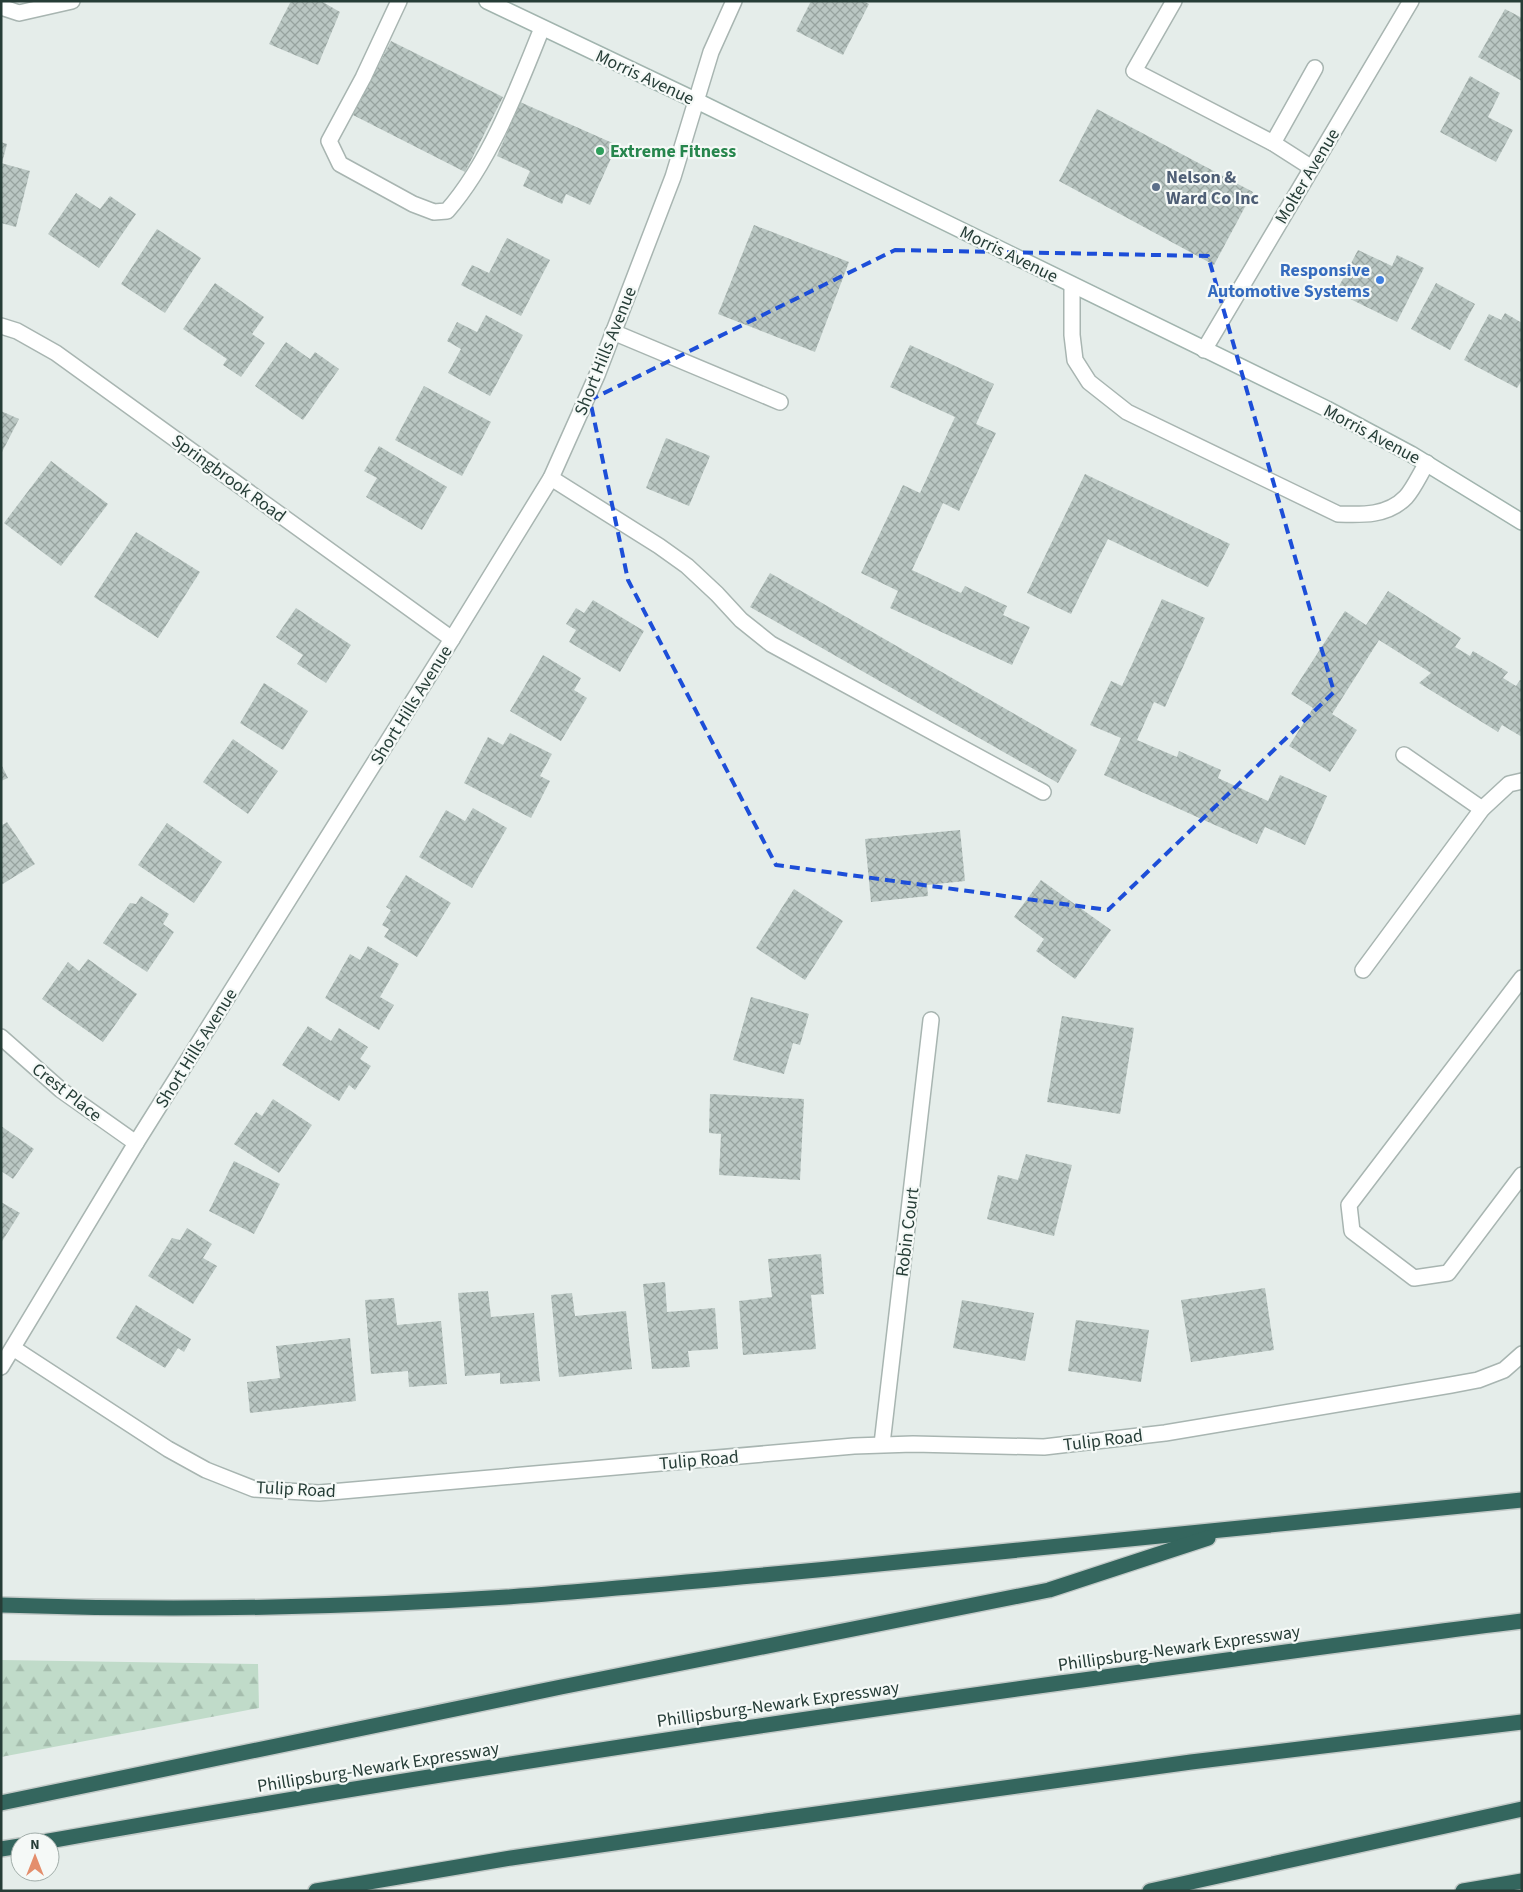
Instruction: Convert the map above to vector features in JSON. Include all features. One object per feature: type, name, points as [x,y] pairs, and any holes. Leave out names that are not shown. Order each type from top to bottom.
[{"type":"highway","points":[[1,1604],[95,1608],[224,1608],[356,1605],[494,1598],[632,1587],[1522,1500]]},
{"type":"highway","points":[[1,1803],[571,1685],[1049,1590],[1236,1529]]},
{"type":"highway","name":"Phillipsburg-Newark Expressway","points":[[60,1839],[695,1735],[878,1708],[1522,1621]]},
{"type":"highway","points":[[316,1891],[511,1858],[766,1821],[1191,1762],[1522,1722]]},
{"type":"highway","points":[[1150,1891],[1522,1809]]},
{"type":"highway","points":[[1463,1891],[1522,1880]]},
{"type":"street","points":[[1,7],[19,14],[72,1]]},
{"type":"street","points":[[399,1],[363,78],[329,142],[340,164],[413,204],[434,212],[447,211],[462,194],[495,135],[542,28]]},
{"type":"street","name":"Morris Avenue","points":[[487,1],[1327,409],[1427,463],[1522,522]]},
{"type":"street","name":"Short Hills Avenue","points":[[1,1367],[136,1143],[551,478],[597,375],[673,177],[711,52],[734,1]]},
{"type":"street","points":[[1174,1],[1134,71],[1273,143],[1312,168]]},
{"type":"street","name":"Molter Avenue","points":[[1204,350],[1411,1]]},
{"type":"street","points":[[1273,143],[1315,68]]},
{"type":"street","points":[[1072,285],[1072,335],[1075,360],[1089,382],[1128,412],[1338,514],[1367,515],[1390,509],[1406,497],[1427,463]]},
{"type":"street","name":"Springbrook Road","points":[[1,326],[17,331],[56,353],[452,639]]},
{"type":"street","points":[[613,332],[780,402]]},
{"type":"street","points":[[551,478],[660,546],[687,566],[741,620],[771,644],[1042,792]]},
{"type":"street","points":[[1404,755],[1482,809]]},
{"type":"street","points":[[1363,970],[1482,809],[1509,784],[1522,781]]},
{"type":"street","points":[[1522,978],[1348,1204],[1352,1231],[1414,1278],[1448,1272],[1522,1175]]},
{"type":"street","name":"Robin Court","points":[[882,1444],[931,1020]]},
{"type":"street","name":"Crest Place","points":[[1,1036],[61,1090],[136,1143]]},
{"type":"street","name":"Tulip Road","points":[[13,1348],[168,1449],[206,1470],[254,1489],[319,1493],[882,1444],[1044,1447],[1165,1433],[1478,1380],[1504,1370],[1522,1354]]},
{"type":"highlighted area","points":[[895,250],[1208,256],[1334,692],[1108,910],[776,865],[628,580],[590,400]]},
{"type":"green space","points":[[1,1660],[258,1664],[259,1708],[1,1757]]},
{"type":"building","points":[[291,1],[321,1],[340,12],[318,65],[269,44]]},
{"type":"building","points":[[811,1],[863,1],[869,4],[843,55],[796,31]]},
{"type":"building","points":[[1505,9],[1522,18],[1522,81],[1478,57]]},
{"type":"building","points":[[391,41],[503,97],[465,172],[353,115]]},
{"type":"building","points":[[1470,76],[1500,93],[1488,117],[1513,130],[1496,162],[1440,132]]},
{"type":"building","points":[[520,102],[617,145],[590,205],[566,194],[562,204],[523,186],[530,171],[497,156]]},
{"type":"building","name":"Nelson & Ward Co Inc","points":[[1097,109],[1253,192],[1214,265],[1059,181]]},
{"type":"building","points":[[1,142],[7,144],[2,163],[1,163]]},
{"type":"building","points":[[1,163],[30,171],[16,227],[1,223]]},
{"type":"building","points":[[76,193],[100,209],[110,196],[136,214],[99,268],[48,234]]},
{"type":"building","points":[[754,225],[849,262],[815,352],[718,314]]},
{"type":"building","points":[[157,229],[201,258],[165,313],[121,284]]},
{"type":"building","points":[[507,238],[550,260],[521,316],[461,285],[472,265],[489,273]]},
{"type":"building","name":"Responsive Automotive Systems","points":[[1358,250],[1392,266],[1397,255],[1424,268],[1397,322],[1336,292]]},
{"type":"building","points":[[215,283],[264,317],[252,334],[265,343],[241,377],[223,365],[227,359],[183,329]]},
{"type":"building","points":[[1436,283],[1475,304],[1450,350],[1411,329]]},
{"type":"building","points":[[1505,313],[1522,323],[1522,380],[1517,388],[1464,360],[1489,314],[1501,320]]},
{"type":"building","points":[[486,315],[523,335],[490,396],[448,373],[461,349],[447,341],[457,322],[477,332]]},
{"type":"building","points":[[286,342],[310,359],[315,352],[339,369],[303,420],[255,386]]},
{"type":"building","points":[[910,345],[994,384],[976,424],[996,433],[959,511],[943,503],[912,570],[961,593],[965,586],[1007,606],[1003,615],[1030,627],[1012,665],[890,608],[898,591],[861,573],[903,485],[920,493],[955,417],[890,387]]},
{"type":"building","points":[[424,386],[491,422],[462,476],[395,440]]},
{"type":"building","points":[[1,411],[19,419],[1,454]]},
{"type":"building","points":[[666,438],[710,456],[689,506],[646,488]]},
{"type":"building","points":[[379,446],[447,487],[422,530],[366,497],[377,478],[364,471]]},
{"type":"building","points":[[51,461],[108,504],[61,566],[4,523]]},
{"type":"building","points":[[1085,474],[1230,544],[1208,587],[1108,539],[1071,614],[1027,593]]},
{"type":"building","points":[[136,532],[200,572],[158,638],[94,597]]},
{"type":"building","points":[[770,573],[1077,750],[1058,783],[750,607]]},
{"type":"building","points":[[1388,591],[1461,638],[1455,647],[1470,656],[1473,651],[1508,672],[1503,678],[1516,686],[1520,680],[1522,681],[1522,737],[1502,725],[1498,732],[1419,683],[1431,673],[1379,640],[1332,714],[1357,730],[1330,772],[1289,746],[1313,708],[1291,694],[1345,611],[1366,625]]},
{"type":"building","points":[[1162,599],[1205,618],[1165,707],[1154,702],[1137,740],[1177,757],[1179,751],[1221,770],[1218,778],[1268,801],[1280,775],[1327,796],[1305,845],[1265,827],[1257,844],[1104,775],[1121,738],[1090,725],[1111,681],[1122,686]]},
{"type":"building","points":[[593,600],[644,631],[620,672],[569,642],[576,630],[566,624],[576,608],[584,613]]},
{"type":"building","points":[[296,608],[351,645],[326,683],[297,664],[303,655],[276,637]]},
{"type":"building","points":[[543,655],[581,678],[574,690],[587,698],[561,741],[510,711]]},
{"type":"building","points":[[264,683],[308,711],[283,750],[240,723]]},
{"type":"building","points":[[510,733],[552,754],[540,776],[550,781],[531,818],[464,783],[488,737],[503,745]]},
{"type":"building","points":[[233,739],[278,771],[248,814],[203,782]]},
{"type":"building","points":[[1,764],[8,778],[1,781]]},
{"type":"building","points":[[473,808],[507,828],[472,888],[419,857],[446,810],[465,821]]},
{"type":"building","points":[[7,822],[35,864],[1,885],[1,826]]},
{"type":"building","points":[[167,823],[222,862],[194,903],[138,865]]},
{"type":"building","points":[[960,830],[965,881],[927,885],[928,896],[871,902],[865,839]]},
{"type":"building","points":[[406,875],[451,903],[417,957],[384,937],[389,929],[382,925],[391,910],[386,907]]},
{"type":"building","points":[[1041,880],[1111,930],[1075,979],[1036,951],[1044,939],[1014,917]]},
{"type":"building","points":[[794,889],[843,921],[805,980],[756,948]]},
{"type":"building","points":[[141,896],[169,914],[163,924],[174,932],[147,972],[103,943],[130,903],[136,904]]},
{"type":"building","points":[[368,946],[399,964],[380,997],[394,1005],[379,1030],[325,998],[350,954],[360,960]]},
{"type":"building","points":[[88,959],[137,994],[103,1042],[42,999],[68,962],[79,971]]},
{"type":"building","points":[[751,997],[809,1014],[800,1045],[793,1043],[784,1074],[733,1060]]},
{"type":"building","points":[[1062,1016],[1134,1028],[1120,1114],[1047,1102]]},
{"type":"building","points":[[308,1026],[331,1041],[339,1028],[368,1047],[360,1059],[371,1066],[355,1090],[349,1085],[339,1101],[282,1065]]},
{"type":"building","points":[[710,1094],[804,1099],[800,1180],[719,1175],[721,1134],[709,1133]]},
{"type":"building","points":[[273,1099],[312,1125],[279,1173],[234,1144],[256,1112],[262,1116]]},
{"type":"building","points":[[1,1126],[34,1149],[13,1179],[1,1171]]},
{"type":"building","points":[[1026,1154],[1072,1165],[1054,1236],[987,1219],[998,1175],[1018,1180]]},
{"type":"building","points":[[234,1161],[280,1184],[254,1234],[209,1211]]},
{"type":"building","points":[[1,1202],[20,1213],[1,1243]]},
{"type":"building","points":[[187,1228],[212,1244],[203,1258],[217,1266],[193,1304],[148,1276],[172,1238],[180,1240]]},
{"type":"building","points":[[821,1254],[824,1294],[811,1295],[816,1349],[743,1355],[739,1301],[772,1297],[768,1259]]},
{"type":"building","points":[[665,1282],[667,1312],[715,1308],[718,1349],[688,1351],[690,1367],[652,1369],[643,1284]]},
{"type":"building","points":[[1265,1288],[1274,1350],[1191,1362],[1181,1300]]},
{"type":"building","points":[[488,1291],[491,1317],[534,1313],[540,1381],[500,1384],[500,1373],[465,1376],[458,1293]]},
{"type":"building","points":[[572,1293],[575,1316],[626,1311],[632,1369],[559,1377],[551,1295]]},
{"type":"building","points":[[394,1298],[397,1325],[441,1321],[447,1384],[409,1387],[408,1371],[371,1374],[365,1300]]},
{"type":"building","points":[[962,1300],[1034,1313],[1025,1361],[953,1348]]},
{"type":"building","points":[[136,1305],[191,1339],[184,1352],[178,1348],[165,1368],[116,1338]]},
{"type":"building","points":[[1076,1320],[1149,1330],[1141,1382],[1068,1371]]},
{"type":"building","points":[[350,1338],[356,1401],[250,1413],[247,1382],[280,1378],[276,1346]]},
{"type":"place","name":"Extreme Fitness","points":[[600,151]]},
{"type":"place","name":"Nelson & Ward Co Inc","points":[[1156,187]]},
{"type":"place","name":"Responsive Automotive Systems","points":[[1380,280]]}]
